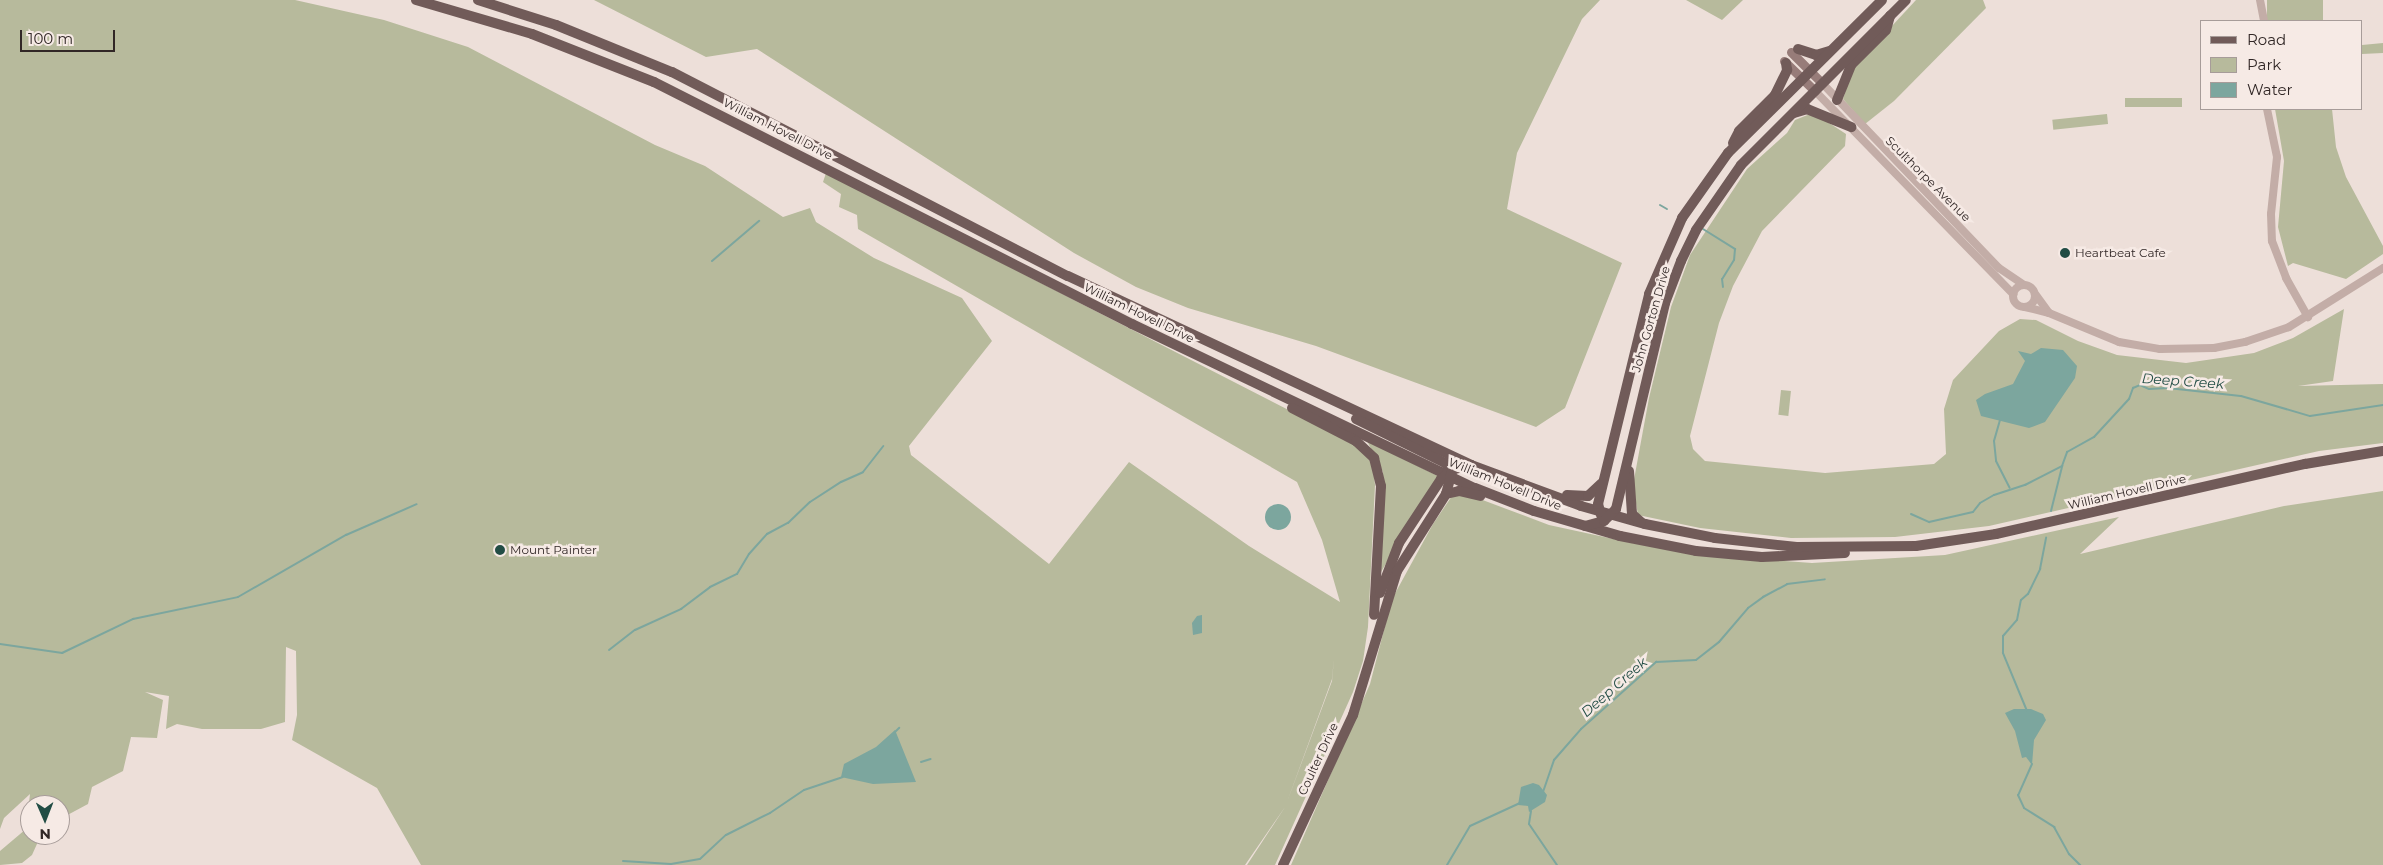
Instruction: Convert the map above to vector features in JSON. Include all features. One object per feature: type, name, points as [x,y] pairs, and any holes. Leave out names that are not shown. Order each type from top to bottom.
[{"type":"main road","name":"William Hovell Drive","points":[[416,0],[532,34],[654,82],[1132,324],[1450,474],[1534,511],[1620,536],[1696,551],[1762,557],[1838,554],[1876,548]]},
{"type":"main road","name":"William Hovell Drive","points":[[478,0],[556,25],[672,72],[1068,276],[1471,466],[1599,511],[1608,518],[1756,544],[1876,548],[1916,546],[1996,534],[2305,464],[2383,451]]},
{"type":"main road","name":"John Gorton Drive","points":[[1599,511],[1603,481],[1654,277],[1682,218],[1728,152],[1882,0]]},
{"type":"main road","name":"John Gorton Drive","points":[[1608,518],[1616,509],[1666,303],[1680,261],[1724,188],[1818,87],[1906,0]]},
{"type":"main road","points":[[1837,100],[1851,65],[1886,30],[1890,15]]},
{"type":"main road","points":[[1795,51],[1816,54],[1830,51]]},
{"type":"main road","points":[[1795,51],[1806,75]]},
{"type":"main road","points":[[1785,62],[1806,75],[1818,87]]},
{"type":"main road","points":[[1728,152],[1739,130],[1775,95],[1787,70],[1785,62]]},
{"type":"main road","points":[[1789,117],[1807,109],[1851,127]]},
{"type":"main road","points":[[1132,324],[1356,441],[1369,452],[1380,473],[1381,486],[1374,614]]},
{"type":"main road","points":[[1318,394],[1330,406],[1445,463],[1450,474],[1471,466]]},
{"type":"main road","points":[[1627,463],[1632,514],[1645,524]]},
{"type":"main road","name":"Coulter Drive","points":[[1283,865],[1353,715],[1398,571],[1446,494],[1450,474]]},
{"type":"main road","name":"Coulter Drive","points":[[1370,661],[1374,614],[1385,575],[1399,543],[1450,474]]},
{"type":"main road","points":[[1527,487],[1576,498],[1596,492],[1603,481]]},
{"type":"main road","points":[[1446,494],[1470,492],[1498,504],[1534,511]]},
{"type":"main road","points":[[1584,527],[1608,518],[1620,536]]},
{"type":"street","points":[[2260,0],[2264,20]]},
{"type":"street","name":"Sculthorpe Avenue","points":[[1818,87],[1837,100],[1999,268],[2023,284]]},
{"type":"street","name":"Sculthorpe Avenue","points":[[1818,87],[1851,127],[2013,294]]},
{"type":"street","points":[[2267,110],[2277,158],[2271,214],[2272,240],[2286,278],[2308,317]]},
{"type":"street","points":[[2049,313],[2032,288],[2023,284],[2013,294],[2015,302],[2025,307],[2049,313],[2119,342],[2177,350],[2245,342],[2308,317],[2383,268]]},
{"type":"street","points":[[2025,307],[2033,303],[2036,294]]},
{"type":"green space","points":[[0,0],[295,0],[384,20],[468,47],[655,145],[705,166],[783,217],[810,208],[816,222],[874,258],[962,298],[992,341],[909,446],[911,455],[1049,564],[1129,462],[1249,546],[1340,602],[1322,540],[1297,482],[858,229],[857,215],[839,207],[841,194],[823,182],[826,173],[1353,443],[1366,454],[1373,467],[1375,485],[1368,627],[1363,661],[1353,692],[1275,865],[1247,865],[1285,807],[1245,865],[421,865],[377,788],[292,740],[297,715],[296,651],[286,647],[285,722],[261,729],[202,729],[177,724],[166,729],[169,696],[145,692],[163,700],[157,738],[131,737],[123,771],[92,787],[88,804],[70,814],[70,795],[20,795],[20,803],[4,818],[0,829]],"holes":[[[1334,658],[1332,681],[1287,802],[1332,679]]]},
{"type":"green space","points":[[594,0],[1600,0],[1582,19],[1517,153],[1507,209],[1622,263],[1565,408],[1536,427],[1316,346],[1188,308],[1136,287],[1074,253],[757,49],[706,57]]},
{"type":"green space","points":[[1686,0],[1743,0],[1722,20]]},
{"type":"green space","points":[[1916,0],[1983,0],[1986,8],[1894,101],[1865,124],[1843,99],[1853,68]]},
{"type":"green space","points":[[2267,0],[2323,0],[2323,20],[2267,20]]},
{"type":"green space","points":[[2383,43],[2383,53],[2363,54],[2363,45]]},
{"type":"green space","points":[[2125,98],[2182,98],[2182,107],[2125,107]]},
{"type":"green space","points":[[2275,110],[2332,110],[2336,147],[2346,177],[2383,246],[2383,254],[2346,279],[2293,263],[2288,266],[2278,227],[2284,161]]},
{"type":"green space","points":[[1810,114],[1820,117],[1846,134],[1845,146],[1762,231],[1733,286],[1719,323],[1690,436],[1693,449],[1705,461],[1825,473],[1934,464],[1946,454],[1944,409],[1953,380],[1999,331],[2020,319],[2036,320],[2078,341],[2117,355],[2186,363],[2254,353],[2293,338],[2344,309],[2333,381],[2298,386],[2383,384],[2383,443],[2319,451],[1989,526],[1895,537],[1791,538],[1700,528],[1638,515],[1633,485],[1649,398],[1671,307],[1690,255],[1747,169],[1787,133],[1795,120]]},
{"type":"green space","points":[[2107,114],[2108,124],[2053,130],[2052,120]]},
{"type":"green space","points":[[1781,390],[1791,391],[1788,416],[1778,415]]},
{"type":"green space","points":[[1367,441],[1438,476],[1381,572],[1383,472]]},
{"type":"green space","points":[[2383,491],[2383,865],[1291,865],[1370,684],[1392,599],[1433,524],[1452,496],[1472,496],[1549,525],[1632,543],[1734,557],[1812,563],[1945,555],[2119,517],[2080,554],[2284,506]]},
{"type":"green space","points":[[20,834],[20,845],[36,845],[32,855],[22,863],[0,865],[0,851]]},
{"type":"water","points":[[2041,348],[2063,350],[2077,366],[2075,378],[2045,422],[2029,428],[1981,416],[1976,400],[1985,394],[2013,384],[2025,361],[2018,351],[2031,354]]},
{"type":"water","points":[[1278,504],[1287,508],[1291,517],[1287,526],[1278,530],[1269,526],[1265,517],[1269,508]]},
{"type":"water","points":[[1202,615],[1202,633],[1193,635],[1192,623],[1197,616]]},
{"type":"water","points":[[2014,709],[2031,709],[2043,714],[2046,720],[2034,740],[2032,765],[2026,757],[2022,758],[2015,731],[2005,713]]},
{"type":"water","points":[[895,730],[916,782],[873,784],[841,777],[844,764],[876,747]]},
{"type":"water","points":[[1533,783],[1539,785],[1547,795],[1545,802],[1529,812],[1528,806],[1518,805],[1521,787]]},
{"type":"waterway","points":[[1660,205],[1667,209]]},
{"type":"waterway","points":[[712,261],[759,221]]},
{"type":"waterway","points":[[1703,229],[1735,249],[1734,260],[1722,279],[1723,287]]},
{"type":"waterway","name":"Deep Creek","points":[[1911,514],[1929,522],[1973,512],[1980,503],[1994,495],[2025,485],[2062,466],[2067,452],[2094,437],[2129,399],[2133,388],[2140,385],[2149,389],[2168,388],[2241,396],[2310,416],[2383,405]]},
{"type":"waterway","points":[[2000,420],[1994,441],[1996,461],[2010,488]]},
{"type":"waterway","points":[[609,650],[635,630],[681,609],[710,587],[737,574],[749,554],[767,534],[788,523],[810,502],[841,482],[863,472],[883,446]]},
{"type":"waterway","points":[[2051,511],[2062,467]]},
{"type":"waterway","points":[[0,644],[62,653],[133,619],[238,597],[346,535],[417,504]]},
{"type":"waterway","points":[[2027,711],[2003,653],[2003,636],[2017,620],[2021,600],[2028,594],[2040,569],[2046,538]]},
{"type":"waterway","name":"Deep Creek","points":[[1543,792],[1554,760],[1581,729],[1656,662],[1696,660],[1719,642],[1748,608],[1763,597],[1787,584],[1825,579]]},
{"type":"waterway","points":[[895,732],[899,728]]},
{"type":"waterway","points":[[921,762],[931,759]]},
{"type":"waterway","points":[[2032,764],[2018,795],[2024,808],[2054,827],[2069,854],[2080,865]]},
{"type":"waterway","points":[[623,861],[671,864],[700,859],[726,835],[770,813],[804,790],[843,777]]},
{"type":"waterway","points":[[1447,865],[1470,826],[1520,803]]},
{"type":"waterway","name":"Deep Creek","points":[[1531,811],[1529,824],[1557,865]]},
{"type":"place","name":"Heartbeat Cafe","points":[[2065,253]]},
{"type":"place","name":"Mount Painter","points":[[500,550]]}]
